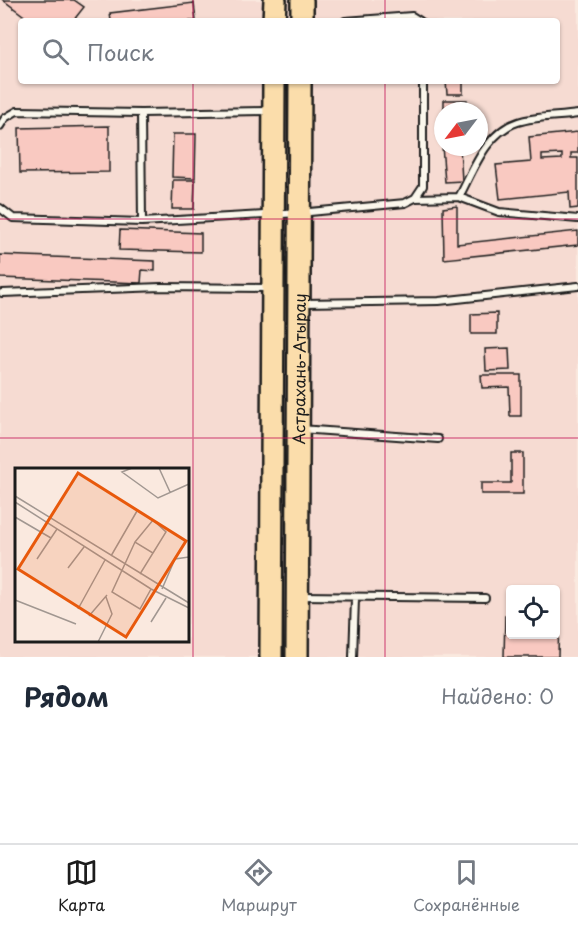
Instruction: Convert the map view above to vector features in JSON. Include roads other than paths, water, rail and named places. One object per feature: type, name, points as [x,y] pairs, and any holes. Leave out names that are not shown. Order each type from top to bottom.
[{"type":"highway","points":[[274,18],[275,0]]},
{"type":"highway","points":[[302,0],[302,18]]},
{"type":"highway","name":"Астрахань-Атырау","points":[[271,657],[271,215],[274,84]]},
{"type":"highway","name":"Астрахань-Атырау","points":[[297,657],[300,84]]},
{"type":"lane","points":[[385,18],[412,16],[415,18]]},
{"type":"lane","points":[[415,198],[423,186],[423,84]]},
{"type":"lane","points":[[0,126],[5,118],[17,111],[141,113],[273,111]]},
{"type":"lane","points":[[141,113],[142,222]]},
{"type":"lane","points":[[459,197],[484,150],[507,128],[518,122],[578,114]]},
{"type":"lane","points":[[0,208],[13,218],[142,222],[299,213],[405,203],[415,198],[459,197],[499,212],[578,219]]},
{"type":"lane","points":[[298,303],[439,301],[578,286]]},
{"type":"lane","points":[[2,293],[161,287],[272,288]]},
{"type":"lane","points":[[297,429],[438,439]]},
{"type":"lane","points":[[298,596],[355,599],[484,598]]},
{"type":"lane","points":[[353,657],[355,599]]}]
